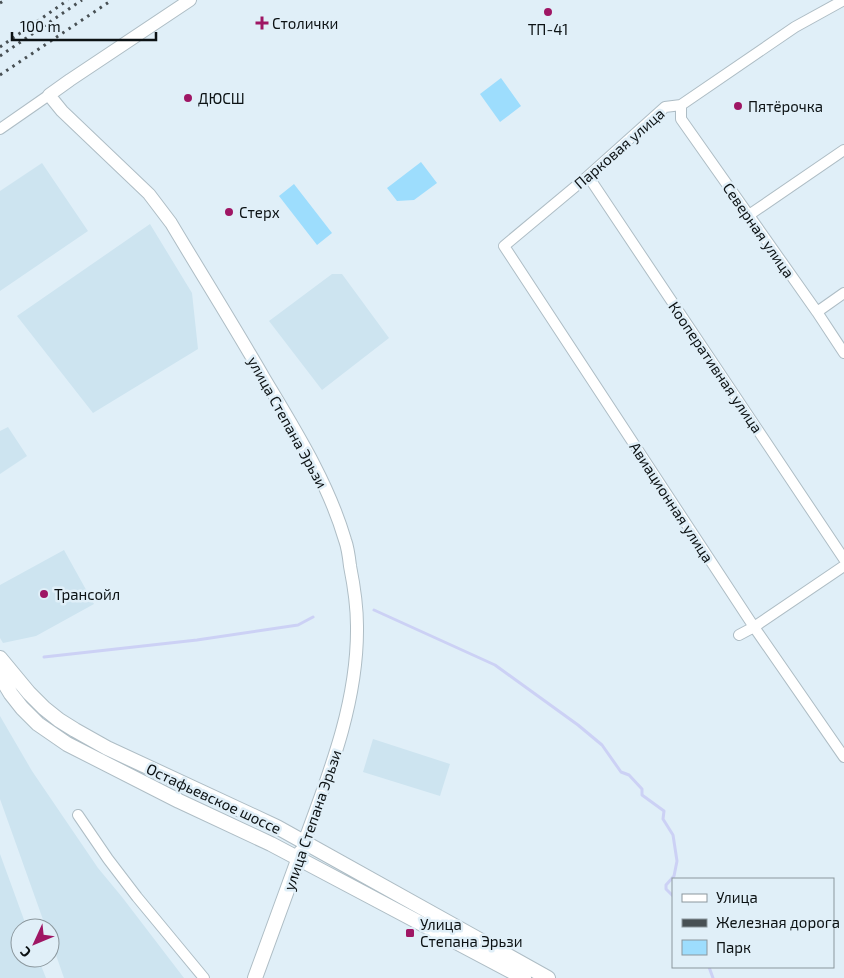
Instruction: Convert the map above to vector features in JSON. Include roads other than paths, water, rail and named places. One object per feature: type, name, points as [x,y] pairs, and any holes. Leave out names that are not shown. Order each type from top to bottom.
[{"type":"main road","name":"Остафьевское шоссе","points":[[0,658],[44,708],[75,730],[107,748],[277,827],[548,978]]},
{"type":"main road","name":"Остафьевское шоссе","points":[[0,676],[22,708],[38,724],[67,744],[171,797],[271,844],[524,978]]},
{"type":"main road","name":"улица Степана Эрьзи","points":[[255,978],[304,842]]},
{"type":"street","points":[[0,129],[190,0]]},
{"type":"street","name":"Парковая улица","points":[[504,246],[588,176],[665,107],[681,105],[795,26],[844,0]]},
{"type":"street","name":"улица Степана Эрьзи","points":[[49,95],[62,111],[149,194],[171,223],[308,451],[340,523],[346,542],[354,593],[357,626],[354,663],[348,710],[340,739],[304,842]]},
{"type":"street","name":"Северная улица","points":[[681,105],[681,119],[844,353]]},
{"type":"street","points":[[749,214],[844,150]]},
{"type":"street","name":"Кооперативная улица","points":[[588,176],[844,559]]},
{"type":"street","name":"Авиационная улица","points":[[504,246],[754,627],[844,757]]},
{"type":"street","points":[[817,312],[844,293]]},
{"type":"street","points":[[739,635],[754,627],[844,566]]},
{"type":"street","points":[[78,815],[108,859],[204,978]]},
{"type":"waterway","points":[[374,610],[495,665],[578,725],[602,745],[621,772],[629,775],[642,789],[642,795],[664,811],[663,819],[673,835],[677,861],[672,878]]},
{"type":"waterway","points":[[44,657],[197,640],[298,625],[313,617]]},
{"type":"waterway","points":[[672,878],[666,885],[666,889],[672,895]]},
{"type":"waterway","points":[[709,968],[713,978]]},
{"type":"railway","points":[[0,3],[5,0]]},
{"type":"railway","points":[[0,47],[68,0]]},
{"type":"railway","points":[[0,56],[82,0]]},
{"type":"railway","points":[[0,75],[112,0]]},
{"type":"place","name":"ТП-41","points":[[548,12]]},
{"type":"place","name":"Столички","points":[[262,23]]},
{"type":"place","name":"ДЮСШ","points":[[188,98]]},
{"type":"place","name":"Пятёрочка","points":[[738,106]]},
{"type":"place","name":"Стерх","points":[[229,212]]},
{"type":"place","name":"Трансойл","points":[[44,594]]},
{"type":"place","name":"Улица Степана Эрьзи","points":[[410,933]]}]
